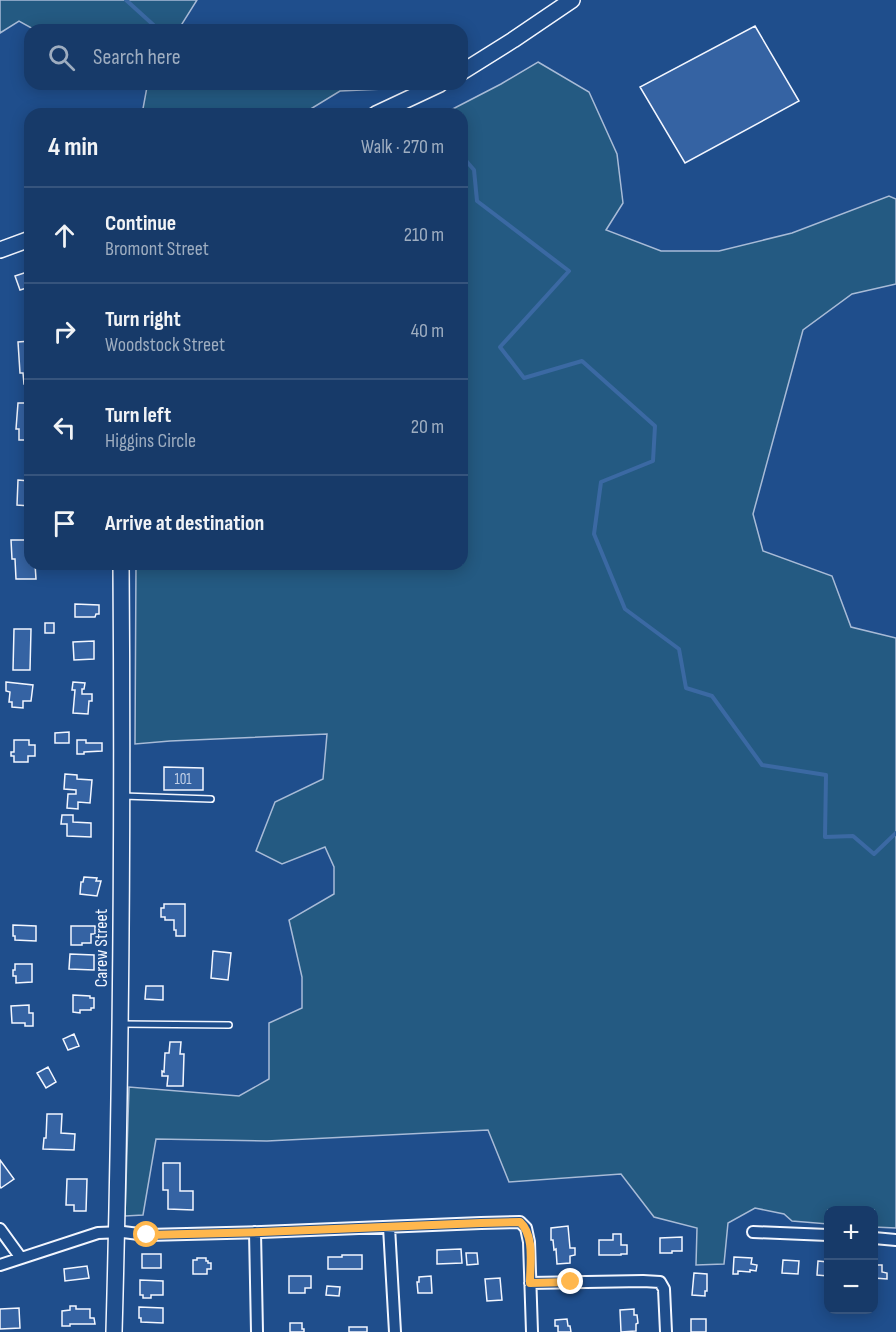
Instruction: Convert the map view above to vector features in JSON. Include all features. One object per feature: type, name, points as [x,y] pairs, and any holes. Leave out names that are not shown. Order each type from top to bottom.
[{"type":"street","points":[[468,68],[572,0]]},
{"type":"street","points":[[389,108],[427,90]]},
{"type":"street","points":[[0,250],[24,241]]},
{"type":"street","name":"Carew Street","points":[[114,1332],[120,1024],[121,570]]},
{"type":"street","points":[[0,1265],[98,1233],[147,1235],[520,1222],[526,1228],[529,1242],[532,1332]]},
{"type":"street","points":[[388,1227],[394,1332]]},
{"type":"street","points":[[0,1228],[21,1257]]},
{"type":"street","points":[[255,1232],[257,1332]]},
{"type":"street","points":[[753,1232],[824,1235]]},
{"type":"street","points":[[878,1238],[896,1240]]},
{"type":"street","points":[[530,1283],[660,1282],[664,1289],[666,1332]]},
{"type":"lane","points":[[121,796],[211,800]]},
{"type":"lane","points":[[120,1024],[229,1025]]},
{"type":"shaded area","points":[[0,0],[197,0],[182,24],[24,24],[19,21],[0,33]]},
{"type":"shaded area","points":[[538,62],[589,92],[617,154],[623,203],[606,230],[661,251],[719,251],[792,233],[889,196],[896,199],[896,284],[852,294],[803,330],[753,514],[763,551],[832,576],[851,627],[896,638],[896,1228],[878,1227],[878,1206],[824,1206],[824,1224],[792,1221],[784,1214],[755,1208],[728,1223],[724,1264],[696,1265],[697,1228],[654,1217],[621,1174],[509,1182],[488,1130],[267,1141],[156,1139],[143,1215],[125,1216],[129,1087],[239,1096],[269,1079],[269,1023],[302,1008],[302,977],[289,920],[334,894],[334,867],[325,847],[282,864],[256,851],[275,802],[323,779],[327,734],[135,744],[136,570],[468,570],[468,108],[455,108]]},
{"type":"shaded area","points":[[146,90],[362,90],[340,91],[312,108],[143,108]]},
{"type":"building","points":[[755,26],[799,101],[685,163],[640,87]]},
{"type":"building","points":[[24,273],[24,289],[20,290],[15,276]]},
{"type":"building","points":[[18,342],[24,342],[24,384],[23,373],[20,373]]},
{"type":"building","points":[[18,403],[24,403],[24,440],[19,440],[19,429],[16,429]]},
{"type":"building","points":[[18,480],[24,480],[24,506],[17,505]]},
{"type":"building","points":[[11,540],[24,540],[24,570],[35,570],[36,579],[16,579],[15,559],[12,559]]},
{"type":"building","points":[[75,604],[99,605],[99,614],[95,617],[75,617]]},
{"type":"building","points":[[45,623],[54,623],[54,633],[45,633]]},
{"type":"building","points":[[14,629],[31,629],[30,670],[13,670]]},
{"type":"building","points":[[94,641],[94,659],[74,660],[73,642]]},
{"type":"building","points":[[6,682],[33,685],[31,701],[23,701],[23,708],[12,707],[12,702],[9,702],[10,692],[6,691]]},
{"type":"building","points":[[73,682],[85,683],[82,694],[92,694],[88,714],[73,713],[75,690],[72,690]]},
{"type":"building","points":[[69,732],[69,743],[55,743],[55,733]]},
{"type":"building","points":[[14,740],[29,740],[29,745],[35,745],[35,756],[28,756],[28,762],[14,762],[11,752],[14,752]]},
{"type":"building","points":[[77,740],[86,740],[86,743],[102,743],[102,751],[77,754]]},
{"type":"building","points":[[164,767],[203,768],[203,790],[164,790]]},
{"type":"building","points":[[65,774],[77,775],[77,779],[92,780],[90,803],[78,802],[78,809],[67,808],[68,794],[76,794],[76,790],[64,789]]},
{"type":"building","points":[[62,815],[73,815],[73,822],[91,823],[91,837],[67,836],[67,824],[61,824]]},
{"type":"building","points":[[84,877],[97,878],[96,881],[101,881],[97,896],[80,894]]},
{"type":"building","points":[[164,904],[185,904],[185,936],[176,936],[174,920],[165,920],[165,917],[161,917],[161,908],[164,908]]},
{"type":"building","points":[[13,925],[36,926],[36,941],[15,940]]},
{"type":"building","points":[[71,926],[95,926],[95,934],[91,934],[91,943],[71,945]]},
{"type":"building","points":[[213,951],[231,953],[228,980],[211,978]]},
{"type":"building","points":[[70,954],[94,955],[94,970],[69,969]]},
{"type":"building","points":[[15,964],[32,964],[32,982],[16,983],[16,976],[13,976]]},
{"type":"building","points":[[146,986],[163,986],[163,1000],[145,999]]},
{"type":"building","points":[[73,995],[94,998],[94,1008],[80,1010],[80,1013],[73,1012]]},
{"type":"building","points":[[29,1005],[29,1013],[33,1013],[33,1026],[25,1026],[25,1023],[12,1023],[11,1006]]},
{"type":"building","points":[[74,1034],[79,1046],[68,1050],[63,1039]]},
{"type":"building","points":[[170,1042],[181,1042],[180,1054],[184,1054],[183,1086],[167,1086],[168,1076],[162,1076],[165,1053],[169,1053]]},
{"type":"building","points":[[48,1067],[56,1082],[46,1088],[37,1073]]},
{"type":"building","points":[[47,1114],[62,1114],[61,1133],[75,1134],[74,1150],[43,1149]]},
{"type":"building","points":[[0,1160],[14,1179],[1,1188],[0,1186]]},
{"type":"building","points":[[163,1163],[180,1163],[180,1191],[193,1191],[193,1210],[168,1209],[168,1190],[163,1190]]},
{"type":"building","points":[[67,1179],[87,1179],[86,1211],[74,1211],[74,1205],[66,1205]]},
{"type":"building","points":[[568,1226],[570,1248],[575,1248],[575,1255],[570,1256],[570,1263],[557,1264],[556,1249],[554,1250],[553,1240],[551,1240],[551,1228]]},
{"type":"building","points":[[613,1234],[621,1234],[621,1245],[627,1245],[627,1254],[599,1255],[599,1240],[613,1240]]},
{"type":"building","points":[[682,1237],[682,1251],[660,1253],[660,1238]]},
{"type":"building","points":[[461,1249],[462,1263],[437,1264],[437,1250]]},
{"type":"building","points":[[466,1253],[477,1253],[478,1264],[467,1265]]},
{"type":"building","points":[[142,1254],[161,1254],[161,1268],[142,1268]]},
{"type":"building","points":[[342,1255],[362,1255],[362,1269],[328,1269],[328,1257],[342,1257]]},
{"type":"building","points":[[734,1257],[752,1258],[751,1264],[757,1265],[756,1271],[738,1271],[738,1274],[733,1274]]},
{"type":"building","points":[[206,1258],[208,1263],[211,1263],[211,1269],[207,1269],[207,1274],[193,1274],[193,1260]]},
{"type":"building","points":[[783,1260],[799,1261],[798,1274],[782,1273]]},
{"type":"building","points":[[818,1261],[824,1262],[824,1276],[817,1275]]},
{"type":"building","points":[[878,1265],[882,1265],[882,1272],[887,1273],[887,1279],[878,1278]]},
{"type":"building","points":[[87,1266],[89,1278],[65,1281],[64,1269]]},
{"type":"building","points":[[694,1273],[707,1274],[705,1296],[692,1295]]},
{"type":"building","points":[[289,1276],[311,1276],[311,1288],[305,1288],[305,1293],[289,1293]]},
{"type":"building","points":[[431,1276],[432,1293],[418,1293],[419,1277]]},
{"type":"building","points":[[500,1278],[502,1300],[487,1301],[485,1279]]},
{"type":"building","points":[[140,1280],[163,1281],[163,1295],[143,1298],[143,1295],[140,1295]]},
{"type":"building","points":[[327,1286],[340,1287],[339,1296],[326,1295]]},
{"type":"building","points":[[70,1306],[76,1306],[76,1309],[90,1309],[90,1318],[94,1318],[95,1324],[62,1326],[62,1311],[70,1310]]},
{"type":"building","points":[[139,1307],[163,1308],[163,1323],[141,1322]]},
{"type":"building","points":[[19,1308],[20,1328],[0,1329],[0,1309]]},
{"type":"building","points":[[634,1309],[638,1323],[636,1331],[621,1332],[620,1310]]},
{"type":"building","points":[[567,1319],[571,1332],[558,1332],[555,1320]]},
{"type":"building","points":[[691,1319],[706,1319],[706,1332],[691,1332]]},
{"type":"building","points":[[290,1323],[302,1323],[304,1332],[290,1332]]},
{"type":"building","points":[[349,1327],[367,1327],[367,1332],[349,1332]]},
{"type":"waterway","points":[[126,0],[152,24]]},
{"type":"waterway","points":[[468,163],[474,170],[477,201],[569,271],[500,347],[524,378],[582,361],[655,426],[653,461],[601,482],[594,534],[625,609],[679,649],[686,688],[712,696],[762,765],[826,775],[825,837],[853,836],[874,854],[896,833]]},
{"type":"route","points":[[147,1235],[520,1222],[526,1228],[529,1242],[530,1283],[571,1282]]}]
